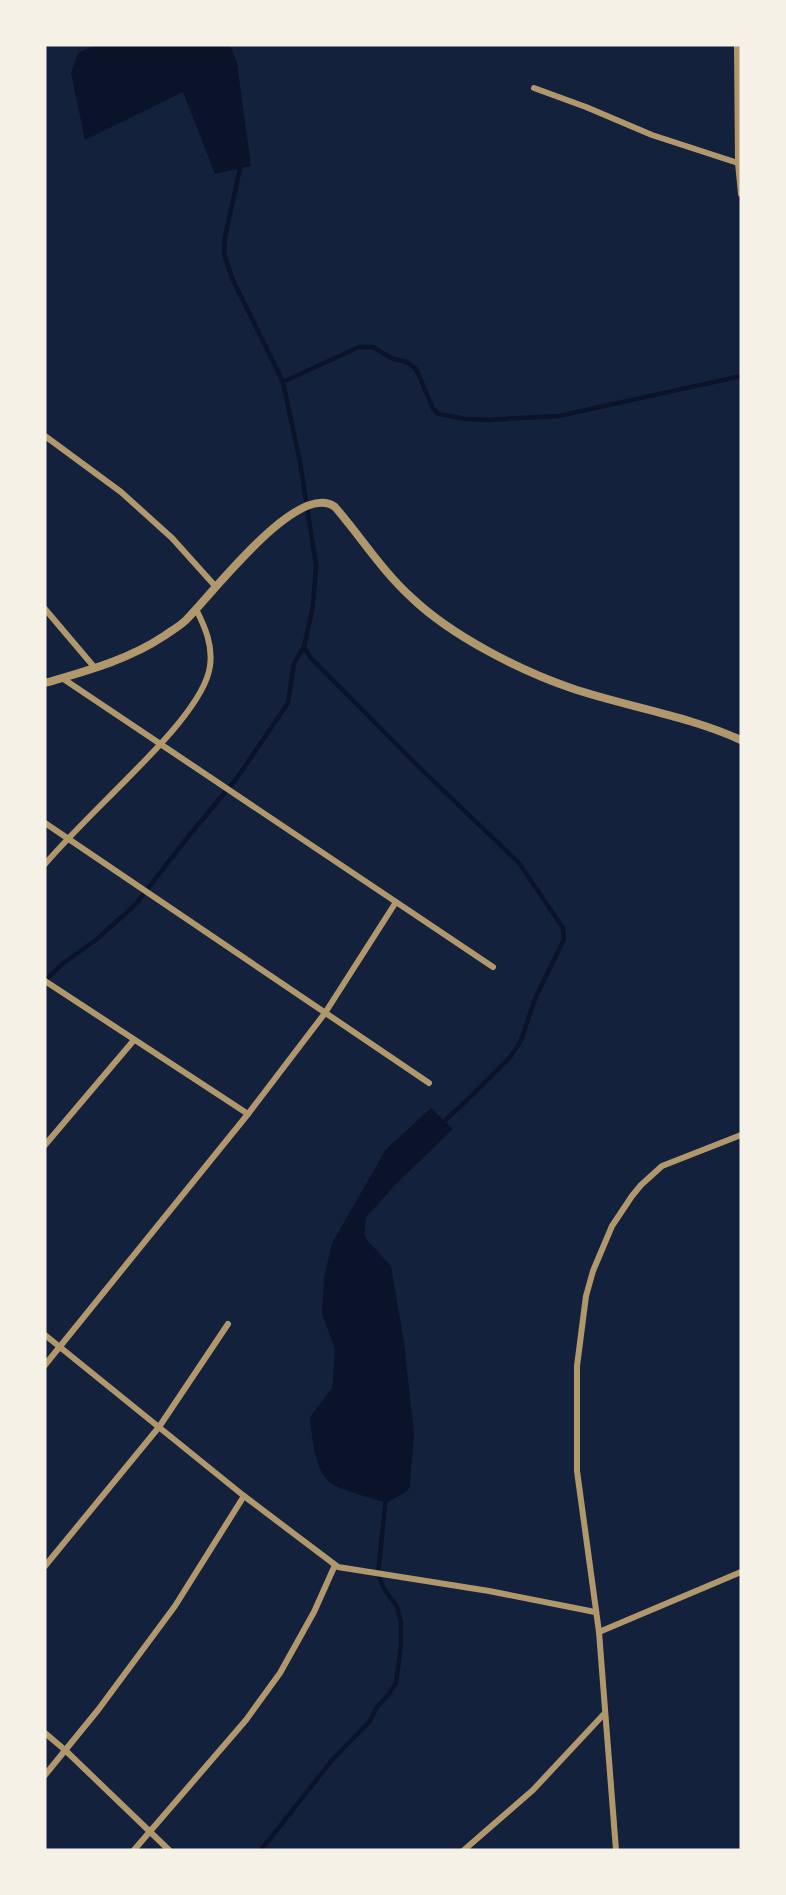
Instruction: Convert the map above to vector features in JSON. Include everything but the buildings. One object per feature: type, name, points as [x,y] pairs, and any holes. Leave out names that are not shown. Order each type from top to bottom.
[{"type":"street","points":[[736,45],[738,164],[741,195]]},
{"type":"street","points":[[534,88],[652,135],[738,164]]},
{"type":"street","points":[[45,436],[121,492],[172,538],[216,587]]},
{"type":"street","points":[[45,683],[95,668],[139,651],[185,621],[250,548],[277,525],[311,505],[321,502],[335,507],[410,597],[432,615],[496,655],[572,688],[667,714],[741,740]]},
{"type":"street","points":[[45,609],[95,668]]},
{"type":"street","points":[[45,864],[161,744],[200,694],[210,665],[210,641],[196,609]]},
{"type":"street","points":[[62,678],[493,967]]},
{"type":"street","points":[[45,824],[429,1083]]},
{"type":"street","points":[[45,1365],[248,1114],[325,1013],[396,902]]},
{"type":"street","points":[[45,981],[248,1114]]},
{"type":"street","points":[[45,1145],[134,1040]]},
{"type":"street","points":[[616,1850],[599,1632],[577,1471],[577,1366],[586,1296],[593,1271],[612,1226],[632,1196],[653,1174],[662,1166],[741,1135]]},
{"type":"street","points":[[45,1566],[159,1427],[228,1324]]},
{"type":"street","points":[[45,1335],[244,1496],[335,1565],[341,1568],[489,1591],[595,1612]]},
{"type":"street","points":[[45,1775],[98,1710],[175,1606],[244,1496]]},
{"type":"street","points":[[134,1850],[246,1720],[280,1673],[314,1612],[335,1565]]},
{"type":"street","points":[[599,1632],[741,1572]]},
{"type":"street","points":[[465,1850],[533,1790],[604,1714]]},
{"type":"street","points":[[45,1733],[169,1850]]},
{"type":"water","points":[[95,45],[230,45],[237,63],[251,166],[215,174],[183,92],[85,140],[71,73],[78,53]]},
{"type":"water","points":[[431,1108],[453,1129],[396,1184],[362,1222],[361,1229],[368,1241],[391,1266],[404,1342],[414,1433],[410,1487],[406,1492],[386,1503],[332,1484],[321,1472],[315,1454],[310,1417],[332,1388],[335,1349],[322,1314],[324,1278],[332,1243],[386,1149]]},
{"type":"waterway","points":[[45,981],[61,965],[97,939],[135,905],[237,778],[288,703],[294,663],[304,647],[313,606],[316,565],[300,462],[283,382],[232,278],[224,254],[225,237],[241,164]]},
{"type":"waterway","points":[[283,382],[359,347],[373,347],[415,368],[433,409],[439,414],[486,420],[559,416],[741,376]]},
{"type":"waterway","points":[[304,647],[310,657],[420,768],[519,863],[563,928],[564,939],[535,999],[517,1047],[510,1057],[440,1125]]},
{"type":"waterway","points":[[362,1235],[364,1214]]},
{"type":"waterway","points":[[261,1850],[333,1759],[370,1721],[377,1707],[396,1683],[401,1645],[401,1622],[397,1607],[383,1587],[378,1573],[386,1497]]}]
